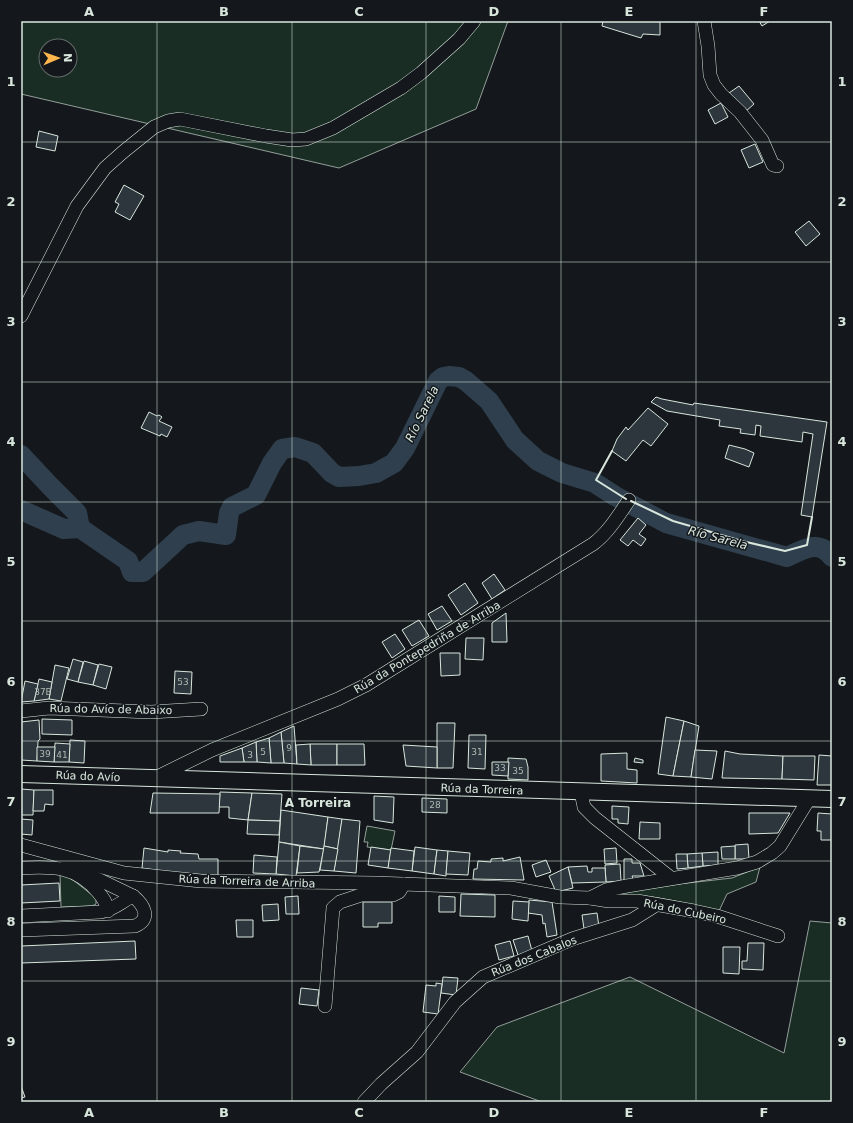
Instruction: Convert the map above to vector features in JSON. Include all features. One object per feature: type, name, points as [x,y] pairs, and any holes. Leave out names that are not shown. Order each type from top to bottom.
[{"type":"main road","name":"Rúa do Avío","points":[[21,774],[154,778]]},
{"type":"main road","name":"Rúa da Torreira","points":[[154,778],[832,799]]},
{"type":"street","points":[[21,316],[77,206],[86,192],[105,168],[154,127],[168,121],[180,119],[286,139],[299,141],[306,139],[333,128],[401,88],[421,73],[459,39],[474,21]]},
{"type":"street","points":[[704,21],[708,46],[710,75],[714,85],[721,94],[740,112],[762,140],[773,165],[777,166]]},
{"type":"street","name":"Rúa da Pontepedriña de Arriba","points":[[154,778],[212,750],[332,701],[366,685],[602,538],[617,519],[629,500]]},
{"type":"street","name":"Rúa do Avío de Abaixo","points":[[21,711],[48,708],[151,712],[201,709]]},
{"type":"street","points":[[581,792],[584,807],[595,818],[671,878]]},
{"type":"street","name":"Rúa da Torreira de Arriba","points":[[22,845],[124,873],[201,881],[404,884],[511,888],[560,898],[590,898],[606,890],[736,868],[765,858],[780,846],[809,799]]},
{"type":"street","points":[[22,845],[26,867],[66,869],[79,875],[95,888],[105,900],[108,911]]},
{"type":"street","points":[[21,930],[135,926],[143,920],[145,910],[142,903],[133,896],[79,870],[59,856],[49,867]]},
{"type":"street","points":[[325,1006],[333,908],[340,902],[361,895],[393,896],[399,892],[404,884]]},
{"type":"street","points":[[21,916],[108,911],[133,896]]},
{"type":"street","name":"Rúa do Cubeiro","points":[[590,898],[609,901],[636,901],[709,914],[778,936]]},
{"type":"street","name":"Rúa dos Cabalos","points":[[364,1102],[381,1084],[417,1052],[455,1002],[483,977],[572,939],[632,920],[656,905]]},
{"type":"green space","points":[[21,21],[508,21],[476,109],[339,168],[21,94]]},
{"type":"green space","points":[[367,826],[395,831],[391,850],[367,847],[368,842],[364,842]]},
{"type":"green space","points":[[760,867],[756,882],[727,894],[719,911],[654,897],[615,894],[679,884],[732,878]]},
{"type":"green space","points":[[60,874],[68,876],[96,898],[96,904],[92,906],[61,907]]},
{"type":"green space","points":[[810,921],[832,923],[832,1102],[542,1102],[460,1072],[497,1027],[630,977],[784,1053]]},
{"type":"building","points":[[603,21],[660,21],[660,35],[643,34],[641,38],[602,26]]},
{"type":"building","points":[[759,21],[770,21],[762,26]]},
{"type":"building","points":[[739,86],[754,104],[745,112],[729,93]]},
{"type":"building","points":[[721,103],[728,117],[715,124],[708,110]]},
{"type":"building","points":[[39,131],[58,136],[55,151],[36,147]]},
{"type":"building","points":[[755,144],[763,162],[749,168],[741,150]]},
{"type":"building","points":[[124,185],[144,196],[130,220],[115,212],[119,204],[115,202]]},
{"type":"building","points":[[809,221],[820,234],[806,246],[795,232]]},
{"type":"building","points":[[656,397],[693,405],[694,403],[827,422],[812,517],[801,515],[813,434],[803,432],[802,442],[760,436],[761,426],[756,425],[755,435],[740,433],[741,429],[719,426],[720,420],[667,411],[651,402]]},
{"type":"building","points":[[648,408],[668,424],[651,446],[643,440],[626,461],[612,451],[617,439],[626,427],[628,430]]},
{"type":"building","points":[[149,412],[157,416],[159,415],[162,417],[159,421],[172,427],[167,437],[161,434],[160,436],[141,428]]},
{"type":"building","points":[[729,445],[754,453],[749,467],[725,458]]},
{"type":"building","points":[[638,518],[646,525],[639,534],[646,539],[641,546],[633,540],[628,546],[620,540]]},
{"type":"building","points":[[494,574],[505,590],[492,599],[482,583]]},
{"type":"building","points":[[465,583],[478,603],[461,615],[448,595]]},
{"type":"building","points":[[442,606],[452,621],[437,630],[428,614]]},
{"type":"building","points":[[506,613],[507,642],[492,642],[492,623]]},
{"type":"building","points":[[419,620],[429,636],[412,646],[402,630]]},
{"type":"building","points":[[395,634],[405,649],[392,658],[382,642]]},
{"type":"building","points":[[466,638],[484,638],[483,660],[465,659]]},
{"type":"building","points":[[440,653],[460,653],[460,675],[441,676]]},
{"type":"building","points":[[73,659],[83,662],[78,682],[67,679]]},
{"type":"building","points":[[84,661],[98,665],[93,685],[78,682]]},
{"type":"building","points":[[99,664],[112,667],[106,689],[93,685]]},
{"type":"building","points":[[55,665],[69,668],[61,701],[49,699]]},
{"type":"building","points":[[175,671],[192,672],[191,694],[174,693]]},
{"type":"building","points":[[39,679],[52,682],[49,699],[34,701]]},
{"type":"building","points":[[25,681],[38,684],[34,701],[21,702]]},
{"type":"building","points":[[666,717],[684,721],[673,776],[658,774]]},
{"type":"building","points":[[42,719],[72,720],[72,735],[42,734]]},
{"type":"building","points":[[39,720],[40,739],[38,741],[37,761],[21,760],[21,722]]},
{"type":"building","points":[[684,721],[699,726],[691,777],[673,776]]},
{"type":"building","points":[[437,723],[455,723],[453,768],[437,768]]},
{"type":"building","points":[[294,726],[297,764],[284,763],[281,732]]},
{"type":"building","points":[[281,732],[284,763],[271,763],[269,738]]},
{"type":"building","points":[[469,735],[486,735],[485,769],[468,768]]},
{"type":"building","points":[[269,738],[271,763],[257,762],[256,742]]},
{"type":"building","points":[[70,740],[85,741],[84,763],[69,762]]},
{"type":"building","points":[[256,742],[257,762],[244,762],[242,748]]},
{"type":"building","points":[[55,743],[70,744],[69,762],[54,762]]},
{"type":"building","points":[[310,744],[337,744],[337,765],[311,765]]},
{"type":"building","points":[[310,744],[311,765],[297,764],[296,745]]},
{"type":"building","points":[[337,744],[364,744],[365,765],[337,765]]},
{"type":"building","points":[[403,745],[437,747],[437,768],[406,766]]},
{"type":"building","points":[[37,747],[55,747],[54,762],[37,761]]},
{"type":"building","points":[[242,748],[244,762],[220,762],[220,756]]},
{"type":"building","points":[[695,750],[717,751],[712,779],[691,777]]},
{"type":"building","points":[[725,751],[740,754],[783,756],[782,779],[722,778]]},
{"type":"building","points":[[627,753],[627,769],[637,770],[637,783],[601,781],[601,754]]},
{"type":"building","points":[[819,755],[832,756],[832,785],[817,785]]},
{"type":"building","points":[[783,756],[815,756],[814,780],[782,779]]},
{"type":"building","points":[[508,758],[526,759],[528,767],[528,780],[508,779]]},
{"type":"building","points":[[635,758],[643,760],[643,763],[634,762]]},
{"type":"building","points":[[492,762],[509,762],[508,776],[492,775]]},
{"type":"building","points":[[21,789],[34,790],[33,815],[21,815]]},
{"type":"building","points":[[34,790],[53,790],[53,805],[45,804],[44,811],[33,811]]},
{"type":"building","points":[[220,792],[252,793],[248,820],[229,818],[229,807],[219,807]]},
{"type":"building","points":[[153,793],[220,794],[219,813],[150,813]]},
{"type":"building","points":[[252,793],[282,794],[280,821],[248,820]]},
{"type":"building","points":[[374,796],[394,797],[393,823],[374,820]]},
{"type":"building","points":[[422,798],[447,799],[447,813],[422,812]]},
{"type":"building","points":[[612,806],[629,807],[628,824],[618,823],[618,819],[612,819]]},
{"type":"building","points":[[281,810],[328,817],[324,849],[279,842]]},
{"type":"building","points":[[749,813],[790,813],[778,833],[749,834]]},
{"type":"building","points":[[818,813],[832,814],[832,840],[821,840],[821,831],[817,831]]},
{"type":"building","points":[[328,817],[342,819],[338,849],[324,846]]},
{"type":"building","points":[[21,819],[33,820],[32,835],[21,834]]},
{"type":"building","points":[[342,819],[360,821],[356,873],[334,871]]},
{"type":"building","points":[[248,820],[280,821],[279,835],[247,834]]},
{"type":"building","points":[[640,822],[660,823],[660,839],[639,839]]},
{"type":"building","points":[[279,842],[300,846],[296,876],[276,874]]},
{"type":"building","points":[[748,844],[749,859],[735,859],[735,845]]},
{"type":"building","points":[[300,846],[324,849],[319,872],[297,873]]},
{"type":"building","points":[[324,846],[338,849],[334,871],[320,870]]},
{"type":"building","points":[[735,846],[735,859],[722,859],[721,847]]},
{"type":"building","points":[[371,847],[391,850],[388,868],[368,865]]},
{"type":"building","points":[[415,847],[437,850],[434,874],[412,871]]},
{"type":"building","points":[[144,848],[168,852],[168,850],[181,851],[180,853],[198,854],[199,859],[218,859],[218,876],[166,872],[142,868]]},
{"type":"building","points":[[391,848],[414,851],[412,871],[388,868]]},
{"type":"building","points":[[616,848],[617,863],[605,864],[604,849]]},
{"type":"building","points":[[437,850],[448,851],[446,876],[434,874]]},
{"type":"building","points":[[448,851],[470,853],[468,875],[446,874]]},
{"type":"building","points":[[718,852],[718,865],[703,866],[702,853]]},
{"type":"building","points":[[702,853],[703,866],[688,868],[687,854]]},
{"type":"building","points":[[676,854],[687,854],[688,868],[677,869]]},
{"type":"building","points":[[254,855],[277,857],[276,874],[253,873]]},
{"type":"building","points":[[520,857],[524,880],[473,879],[474,869],[477,869],[478,861],[491,862],[491,859],[503,858],[503,861]]},
{"type":"building","points":[[624,859],[632,859],[632,863],[640,863],[644,876],[632,876],[633,879],[624,881]]},
{"type":"building","points":[[546,860],[551,872],[536,877],[532,865]]},
{"type":"building","points":[[620,864],[621,881],[606,882],[605,865]]},
{"type":"building","points":[[587,866],[588,872],[592,872],[592,868],[605,868],[606,882],[572,883],[568,867]]},
{"type":"building","points":[[568,867],[573,888],[556,892],[549,876]]},
{"type":"building","points":[[59,883],[60,901],[21,903],[21,885]]},
{"type":"building","points":[[461,894],[495,895],[495,917],[460,916]]},
{"type":"building","points":[[298,896],[299,914],[286,914],[285,897]]},
{"type":"building","points":[[439,896],[455,897],[455,912],[439,912]]},
{"type":"building","points":[[529,900],[552,902],[557,935],[547,937],[542,915],[528,913]]},
{"type":"building","points":[[513,901],[529,902],[528,921],[512,919]]},
{"type":"building","points":[[363,902],[392,902],[392,923],[378,923],[378,927],[363,927]]},
{"type":"building","points":[[278,904],[279,920],[263,921],[262,905]]},
{"type":"building","points":[[597,913],[599,927],[584,929],[582,915]]},
{"type":"building","points":[[236,920],[253,920],[253,937],[237,937]]},
{"type":"building","points":[[528,936],[532,951],[518,955],[513,940]]},
{"type":"building","points":[[135,941],[136,959],[21,963],[21,946]]},
{"type":"building","points":[[510,941],[514,956],[499,960],[495,945]]},
{"type":"building","points":[[748,943],[764,943],[763,970],[742,969],[742,961],[747,961]]},
{"type":"building","points":[[723,947],[740,947],[739,974],[723,973]]},
{"type":"building","points":[[443,977],[458,978],[456,995],[441,993]]},
{"type":"building","points":[[436,983],[442,984],[438,1014],[423,1012],[426,985],[436,986]]},
{"type":"building","points":[[301,988],[319,990],[317,1006],[299,1004]]},
{"type":"building","points":[[21,1086],[25,1097],[21,1098]]},
{"type":"waterway","name":"Río Sarela","points":[[21,510],[64,529],[80,528],[128,561],[132,572],[143,572],[183,535],[199,531],[226,535],[229,513],[232,507],[256,495],[272,463],[282,449],[295,447],[313,453],[332,473],[339,477],[376,473],[394,463],[405,448],[438,381],[443,377],[449,376],[459,377],[466,381],[489,401],[515,440],[538,461],[562,473],[595,483],[615,496],[666,523],[787,557],[811,547],[822,548],[832,557]]},
{"type":"waterway","name":"Río Sarela","points":[[21,455],[77,513],[80,528]]},
{"type":"wall","points":[[612,451],[596,480],[626,499]]},
{"type":"wall","points":[[631,501],[673,521],[742,541],[785,551],[807,545],[812,517]]},
{"type":"district","name":"A Torreira","points":[[318,803]]}]
